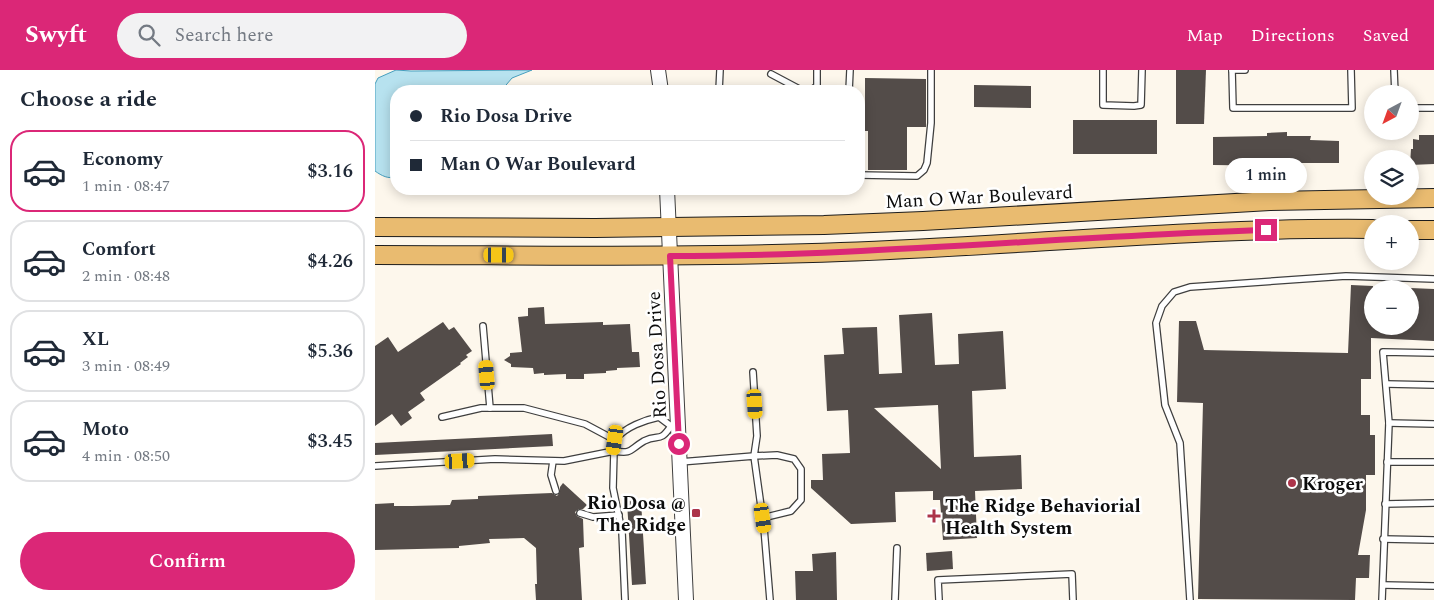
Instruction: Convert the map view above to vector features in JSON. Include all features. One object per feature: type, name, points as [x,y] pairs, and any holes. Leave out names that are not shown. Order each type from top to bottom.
[{"type":"main road","name":"Man O War Boulevard","points":[[375,227],[667,227],[844,224],[1270,201],[1434,198]]},
{"type":"main road","points":[[375,255],[670,256],[843,252],[1198,233],[1364,229]]},
{"type":"main road","points":[[1419,230],[1434,230]]},
{"type":"street","points":[[658,70],[660,85]]},
{"type":"street","name":"Rio Dosa Drive","points":[[667,195],[674,426],[680,462],[686,600]]},
{"type":"lane","points":[[719,85],[720,70]]},
{"type":"lane","points":[[817,70],[817,85]]},
{"type":"lane","points":[[849,85],[850,70]]},
{"type":"lane","points":[[865,175],[917,176],[924,170],[927,163],[931,123],[931,70]]},
{"type":"lane","points":[[1103,70],[1103,105],[1134,106],[1141,104],[1142,70]]},
{"type":"lane","points":[[1245,70],[1232,70],[1233,108],[1352,108],[1351,70]]},
{"type":"lane","points":[[1394,70],[1395,85]]},
{"type":"lane","points":[[771,74],[792,85]]},
{"type":"lane","points":[[1419,108],[1434,108]]},
{"type":"lane","points":[[1190,600],[1180,443],[1165,405],[1156,323],[1162,306],[1174,292],[1190,287],[1346,276],[1434,279]]},
{"type":"lane","points":[[483,326],[491,408]]},
{"type":"lane","points":[[1383,600],[1383,539],[1389,423],[1383,352],[1434,353]]},
{"type":"lane","points":[[753,372],[757,436],[754,456],[763,518],[770,600]]},
{"type":"lane","points":[[1387,384],[1434,384]]},
{"type":"lane","points":[[442,417],[481,408],[524,408],[585,424],[615,440]]},
{"type":"lane","points":[[375,466],[495,459],[564,461],[614,451],[625,453],[635,449],[644,442],[660,438],[674,426],[659,417],[645,420],[624,432],[615,440],[614,451],[613,488],[623,532],[625,600]]},
{"type":"lane","points":[[1389,423],[1434,424]]},
{"type":"lane","points":[[680,462],[777,455],[795,459],[801,469],[801,500],[791,511],[763,518]]},
{"type":"lane","points":[[553,461],[551,475],[556,491]]},
{"type":"lane","points":[[1387,462],[1434,462]]},
{"type":"lane","points":[[1385,504],[1434,503]]},
{"type":"lane","points":[[579,513],[593,517],[619,515]]},
{"type":"lane","points":[[1383,539],[1434,540]]},
{"type":"lane","points":[[895,600],[897,548]]},
{"type":"lane","points":[[939,600],[938,580],[1072,574],[1073,600]]},
{"type":"lane","points":[[1384,585],[1434,586]]},
{"type":"water","points":[[396,70],[532,70],[512,78],[506,85],[390,85],[390,178],[375,171],[375,84],[378,78]]},
{"type":"building","points":[[1176,70],[1206,70],[1204,124],[1176,124]]},
{"type":"building","points":[[865,78],[926,79],[926,127],[907,127],[907,170],[868,170],[868,131],[865,131]]},
{"type":"building","points":[[974,85],[1031,86],[1031,108],[974,107]]},
{"type":"building","points":[[1073,120],[1157,120],[1157,154],[1073,154]]},
{"type":"building","points":[[1287,132],[1287,136],[1311,136],[1310,140],[1339,141],[1339,163],[1295,163],[1295,166],[1213,165],[1213,137],[1267,136],[1267,133]]},
{"type":"building","points":[[1419,135],[1434,135],[1434,164],[1419,165],[1419,150],[1411,150],[1413,149],[1413,140],[1419,140]]},
{"type":"building","points":[[1351,285],[1364,286],[1364,335],[1419,335],[1419,288],[1434,289],[1434,341],[1371,338],[1371,379],[1361,379],[1361,415],[1370,415],[1370,435],[1375,435],[1375,475],[1366,475],[1366,510],[1358,555],[1370,555],[1369,578],[1356,578],[1355,600],[1198,599],[1203,403],[1177,402],[1179,321],[1196,321],[1204,350],[1348,353]]},
{"type":"building","points":[[544,307],[545,324],[603,322],[603,325],[630,324],[632,352],[639,352],[640,367],[617,368],[617,370],[606,371],[606,373],[584,374],[584,379],[566,379],[566,374],[534,374],[533,368],[511,367],[511,364],[504,360],[510,356],[510,353],[522,352],[518,317],[528,316],[528,308]]},
{"type":"building","points":[[932,313],[935,365],[959,364],[958,334],[1003,331],[1006,389],[972,391],[974,457],[1021,455],[1022,489],[975,491],[977,538],[943,540],[940,500],[933,500],[933,491],[895,492],[896,522],[851,524],[811,488],[811,480],[823,480],[822,454],[850,453],[848,410],[827,411],[824,355],[844,354],[842,328],[877,327],[879,374],[902,373],[899,315]],"holes":[[[938,405],[941,469],[874,408]]]},
{"type":"building","points":[[443,322],[449,330],[454,327],[472,351],[466,355],[468,357],[461,364],[420,393],[425,400],[408,412],[412,418],[401,426],[392,414],[375,426],[375,346],[388,337],[398,352]]},
{"type":"building","points":[[552,434],[553,446],[375,455],[375,443]]},
{"type":"building","points":[[563,483],[587,505],[575,512],[577,516],[583,519],[584,547],[579,548],[582,600],[536,600],[536,548],[524,538],[489,539],[490,543],[459,546],[459,548],[375,550],[375,504],[394,503],[394,506],[450,505],[452,500],[478,499],[478,496],[552,493],[557,496]]},
{"type":"building","points":[[641,500],[646,584],[632,585],[627,501]]},
{"type":"building","points":[[952,551],[953,569],[927,571],[926,553]]},
{"type":"building","points":[[836,552],[837,600],[796,600],[795,571],[813,571],[812,554]]},
{"type":"place","name":"Kroger","points":[[1292,483]]},
{"type":"place","name":"Rio Dosa @ The Ridge","points":[[696,513]]},
{"type":"place","name":"The Ridge Behaviorial Health System","points":[[934,516]]},
{"type":"route","points":[[679,444],[670,256],[843,252],[1097,237],[1266,230]]}]
